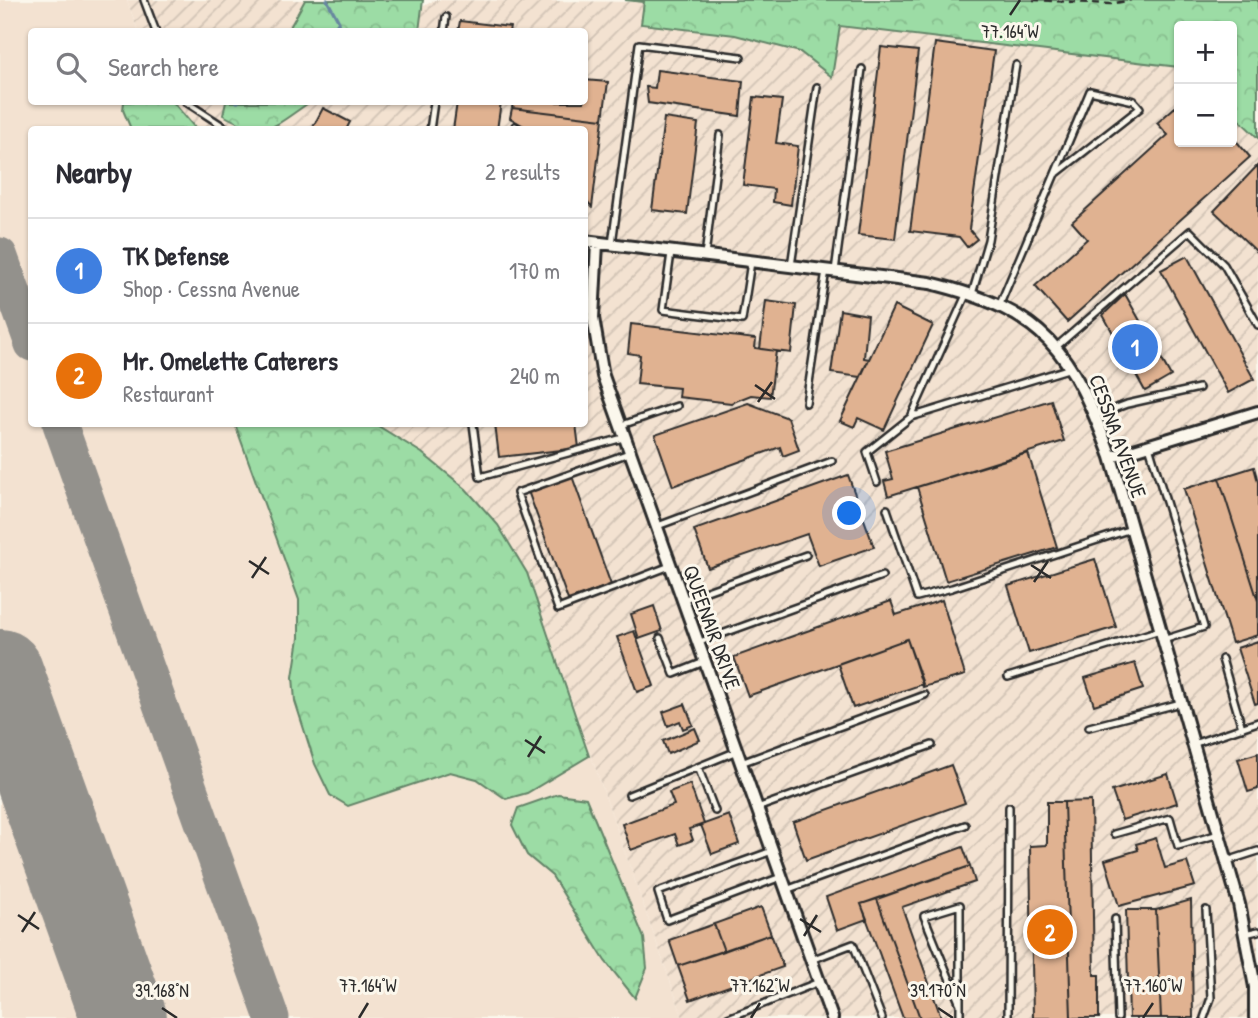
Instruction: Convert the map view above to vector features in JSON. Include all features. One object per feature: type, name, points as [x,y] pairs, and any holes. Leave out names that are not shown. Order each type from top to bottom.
[{"type":"street","name":"CESSNA AVENUE","points":[[588,242],[930,283],[1000,304],[1030,324],[1056,348],[1084,387],[1111,457],[1227,861],[1256,987],[1255,1018]]},
{"type":"street","name":"QUEENAIR DRIVE","points":[[597,243],[593,318],[596,348],[619,426],[832,1018]]},
{"type":"street","points":[[1111,457],[1258,412]]},
{"type":"lane","points":[[144,0],[154,28]]},
{"type":"lane","points":[[445,28],[446,17]]},
{"type":"lane","points":[[612,244],[639,44],[741,57]]},
{"type":"lane","points":[[911,417],[970,293],[988,240],[1016,65]]},
{"type":"lane","points":[[806,403],[862,69]]},
{"type":"lane","points":[[791,266],[817,87]]},
{"type":"lane","points":[[1000,304],[1090,91],[1134,101],[1140,108],[1057,173]]},
{"type":"lane","points":[[191,105],[223,126]]},
{"type":"lane","points":[[431,126],[434,105]]},
{"type":"lane","points":[[705,256],[720,135]]},
{"type":"lane","points":[[1056,348],[1190,231],[1224,265],[1258,326]]},
{"type":"lane","points":[[671,251],[663,310],[742,320],[751,262]]},
{"type":"lane","points":[[877,482],[867,452],[911,417],[1071,368]]},
{"type":"lane","points":[[1095,415],[1128,404],[1199,388]]},
{"type":"lane","points":[[619,426],[677,407]]},
{"type":"lane","points":[[473,427],[480,477],[623,438]]},
{"type":"lane","points":[[1008,677],[1162,635],[1204,627],[1149,446]]},
{"type":"lane","points":[[629,453],[517,493],[558,609],[670,566]]},
{"type":"lane","points":[[655,527],[832,461]]},
{"type":"lane","points":[[887,509],[917,597],[1131,529]]},
{"type":"lane","points":[[682,600],[806,555]]},
{"type":"lane","points":[[697,643],[881,576]]},
{"type":"lane","points":[[660,638],[674,674],[704,662]]},
{"type":"lane","points":[[1222,659],[1242,727]]},
{"type":"lane","points":[[629,795],[698,767],[739,757],[925,695]]},
{"type":"lane","points":[[1089,727],[1181,703]]},
{"type":"lane","points":[[1193,744],[1258,722]]},
{"type":"lane","points":[[757,808],[932,745]]},
{"type":"lane","points":[[698,767],[715,811]]},
{"type":"lane","points":[[1009,807],[1009,1018]]},
{"type":"lane","points":[[1114,834],[1170,818],[1178,846],[1219,834]]},
{"type":"lane","points":[[786,890],[965,825]]},
{"type":"lane","points":[[772,851],[658,892],[667,920],[781,877]]},
{"type":"lane","points":[[1227,861],[1258,851]]},
{"type":"lane","points":[[959,1002],[924,916],[960,905],[960,1018]]},
{"type":"lane","points":[[1204,1018],[1211,998],[1206,910]]},
{"type":"lane","points":[[1115,919],[1118,1018]]},
{"type":"lane","points":[[1245,934],[1258,931]]},
{"type":"lane","points":[[811,960],[853,944],[882,1018]]},
{"type":"lane","points":[[728,1018],[819,982]]},
{"type":"path","points":[[1033,0],[1111,4],[1131,0]]},
{"type":"shaded area","points":[[0,0],[127,0],[137,28],[28,28],[28,105],[169,105],[184,126],[28,126],[28,427],[378,427],[527,573],[683,1018],[0,1018]]},
{"type":"shaded area","points":[[127,0],[305,0],[290,28],[137,28]]},
{"type":"shaded area","points":[[435,0],[644,2],[641,23],[735,35],[800,52],[831,76],[840,25],[1174,65],[1174,147],[1237,147],[1237,117],[1258,137],[1258,1018],[683,1018],[527,573],[421,453],[380,427],[588,427],[588,126],[275,126],[306,105],[588,105],[588,28],[419,28],[422,7]]},
{"type":"shaded area","points":[[176,105],[225,105],[223,115],[243,126],[193,126]]},
{"type":"green space","points":[[305,0],[423,0],[419,28],[290,28]]},
{"type":"green space","points":[[625,0],[1258,0],[1258,138],[1237,118],[1237,21],[1174,21],[1174,66],[840,26],[832,77],[800,52],[735,35],[641,24],[644,2]]},
{"type":"green space","points":[[124,105],[176,105],[193,126],[130,126]]},
{"type":"green space","points":[[225,105],[306,105],[273,126],[247,126],[223,115]]},
{"type":"green space","points":[[236,427],[380,427],[422,453],[466,489],[498,525],[527,573],[589,756],[527,793],[506,799],[477,779],[450,772],[348,806],[330,795],[315,764],[295,701],[293,677],[299,638],[299,600]]},
{"type":"green space","points":[[558,794],[586,798],[644,938],[647,968],[635,998],[605,961],[552,876],[527,855],[512,825],[518,808]]},
{"type":"building","points":[[460,21],[510,27],[510,28],[459,28]]},
{"type":"building","points":[[935,43],[994,51],[969,229],[977,239],[967,247],[959,237],[910,231]]},
{"type":"building","points":[[881,47],[918,51],[895,239],[858,235]]},
{"type":"building","points":[[657,70],[743,81],[740,116],[648,103],[646,87],[655,88]]},
{"type":"building","points":[[588,80],[608,82],[603,119],[512,108],[512,105],[588,105]]},
{"type":"building","points":[[754,97],[782,100],[776,143],[798,146],[791,205],[773,202],[774,189],[743,185]]},
{"type":"building","points":[[457,105],[501,105],[498,126],[454,126]]},
{"type":"building","points":[[323,108],[350,122],[348,126],[314,126]]},
{"type":"building","points":[[512,108],[603,119],[592,207],[588,202],[588,126],[524,126],[510,118]]},
{"type":"building","points":[[1174,108],[1174,147],[1237,147],[1237,142],[1250,157],[1067,322],[1035,286],[1087,239],[1072,222],[1168,135],[1157,123]]},
{"type":"building","points":[[664,118],[698,123],[687,214],[652,210]]},
{"type":"building","points":[[1258,165],[1258,253],[1214,211]]},
{"type":"building","points":[[1187,256],[1254,379],[1228,393],[1161,270]]},
{"type":"building","points":[[1125,294],[1171,376],[1145,391],[1103,315]]},
{"type":"building","points":[[766,301],[796,305],[791,353],[760,349]]},
{"type":"building","points":[[894,306],[933,325],[884,430],[858,418],[854,427],[840,421]]},
{"type":"building","points":[[840,310],[868,315],[864,358],[869,359],[860,377],[831,373]]},
{"type":"building","points":[[631,324],[756,339],[755,348],[776,351],[770,397],[751,395],[731,403],[678,397],[679,388],[637,384],[640,355],[628,353]]},
{"type":"building","points":[[1051,400],[1064,441],[888,496],[884,481],[893,479],[885,451]]},
{"type":"building","points":[[748,403],[788,418],[799,450],[783,456],[780,447],[673,486],[655,435]]},
{"type":"building","points":[[495,427],[576,427],[579,448],[499,457]]},
{"type":"building","points":[[1028,453],[1057,547],[946,581],[917,487]]},
{"type":"building","points":[[1254,467],[1258,482],[1258,601],[1219,478]]},
{"type":"building","points":[[848,475],[874,547],[819,566],[807,534],[708,568],[694,530]]},
{"type":"building","points":[[572,476],[611,585],[568,600],[528,491]]},
{"type":"building","points":[[1219,478],[1258,601],[1258,635],[1232,643],[1184,489]]},
{"type":"building","points":[[1095,559],[1116,627],[1029,653],[1008,586]]},
{"type":"building","points":[[942,600],[965,675],[923,687],[907,639],[748,696],[734,657],[891,601],[896,615]]},
{"type":"building","points":[[654,606],[662,631],[639,639],[631,614]]},
{"type":"building","points":[[634,631],[654,686],[637,692],[617,637]]},
{"type":"building","points":[[907,639],[923,684],[853,708],[838,664]]},
{"type":"building","points":[[1258,641],[1258,703],[1255,704],[1237,648]]},
{"type":"building","points":[[1135,663],[1143,689],[1094,705],[1085,678]]},
{"type":"building","points":[[685,704],[693,725],[683,729],[680,721],[668,726],[663,712]]},
{"type":"building","points":[[695,728],[700,740],[668,754],[663,741]]},
{"type":"building","points":[[1258,753],[1258,789],[1248,792],[1238,759]]},
{"type":"building","points":[[951,765],[965,803],[806,860],[793,822]]},
{"type":"building","points":[[1168,774],[1177,803],[1122,820],[1112,791]]},
{"type":"building","points":[[690,784],[704,824],[689,829],[693,840],[679,845],[675,834],[631,850],[622,824],[674,805],[669,792]]},
{"type":"building","points":[[1091,801],[1094,975],[1099,975],[1099,1018],[1071,1018],[1064,802]]},
{"type":"building","points":[[1047,802],[1064,802],[1071,1018],[1033,1018],[1030,846],[1047,845]]},
{"type":"building","points":[[729,815],[739,844],[712,854],[701,825]]},
{"type":"building","points":[[1156,838],[1165,868],[1187,862],[1195,886],[1119,906],[1105,860],[1138,850],[1136,844]]},
{"type":"building","points":[[963,847],[970,866],[861,904],[867,919],[837,930],[826,897]]},
{"type":"building","points":[[970,866],[975,882],[902,907],[941,1017],[920,1018],[877,899]]},
{"type":"building","points":[[877,899],[920,1018],[903,1018],[861,904]]},
{"type":"building","points":[[1191,900],[1193,1018],[1161,1018],[1156,910]]},
{"type":"building","points":[[761,907],[771,934],[724,951],[714,924]]},
{"type":"building","points":[[1126,910],[1156,910],[1161,1018],[1129,1018]]},
{"type":"building","points":[[714,924],[724,951],[678,966],[669,940]]},
{"type":"building","points":[[771,934],[783,967],[690,1000],[678,966]]},
{"type":"waterway","points":[[327,0],[339,22],[335,28]]},
{"type":"taxiway","points":[[0,255],[28,333]]},
{"type":"taxiway","points":[[61,427],[272,1018]]},
{"type":"runway","points":[[0,672],[124,1018]]},
{"type":"place","name":"TK Defense","points":[[1135,347]]},
{"type":"place","name":"Mr. Omelette Caterers","points":[[1050,932]]}]
